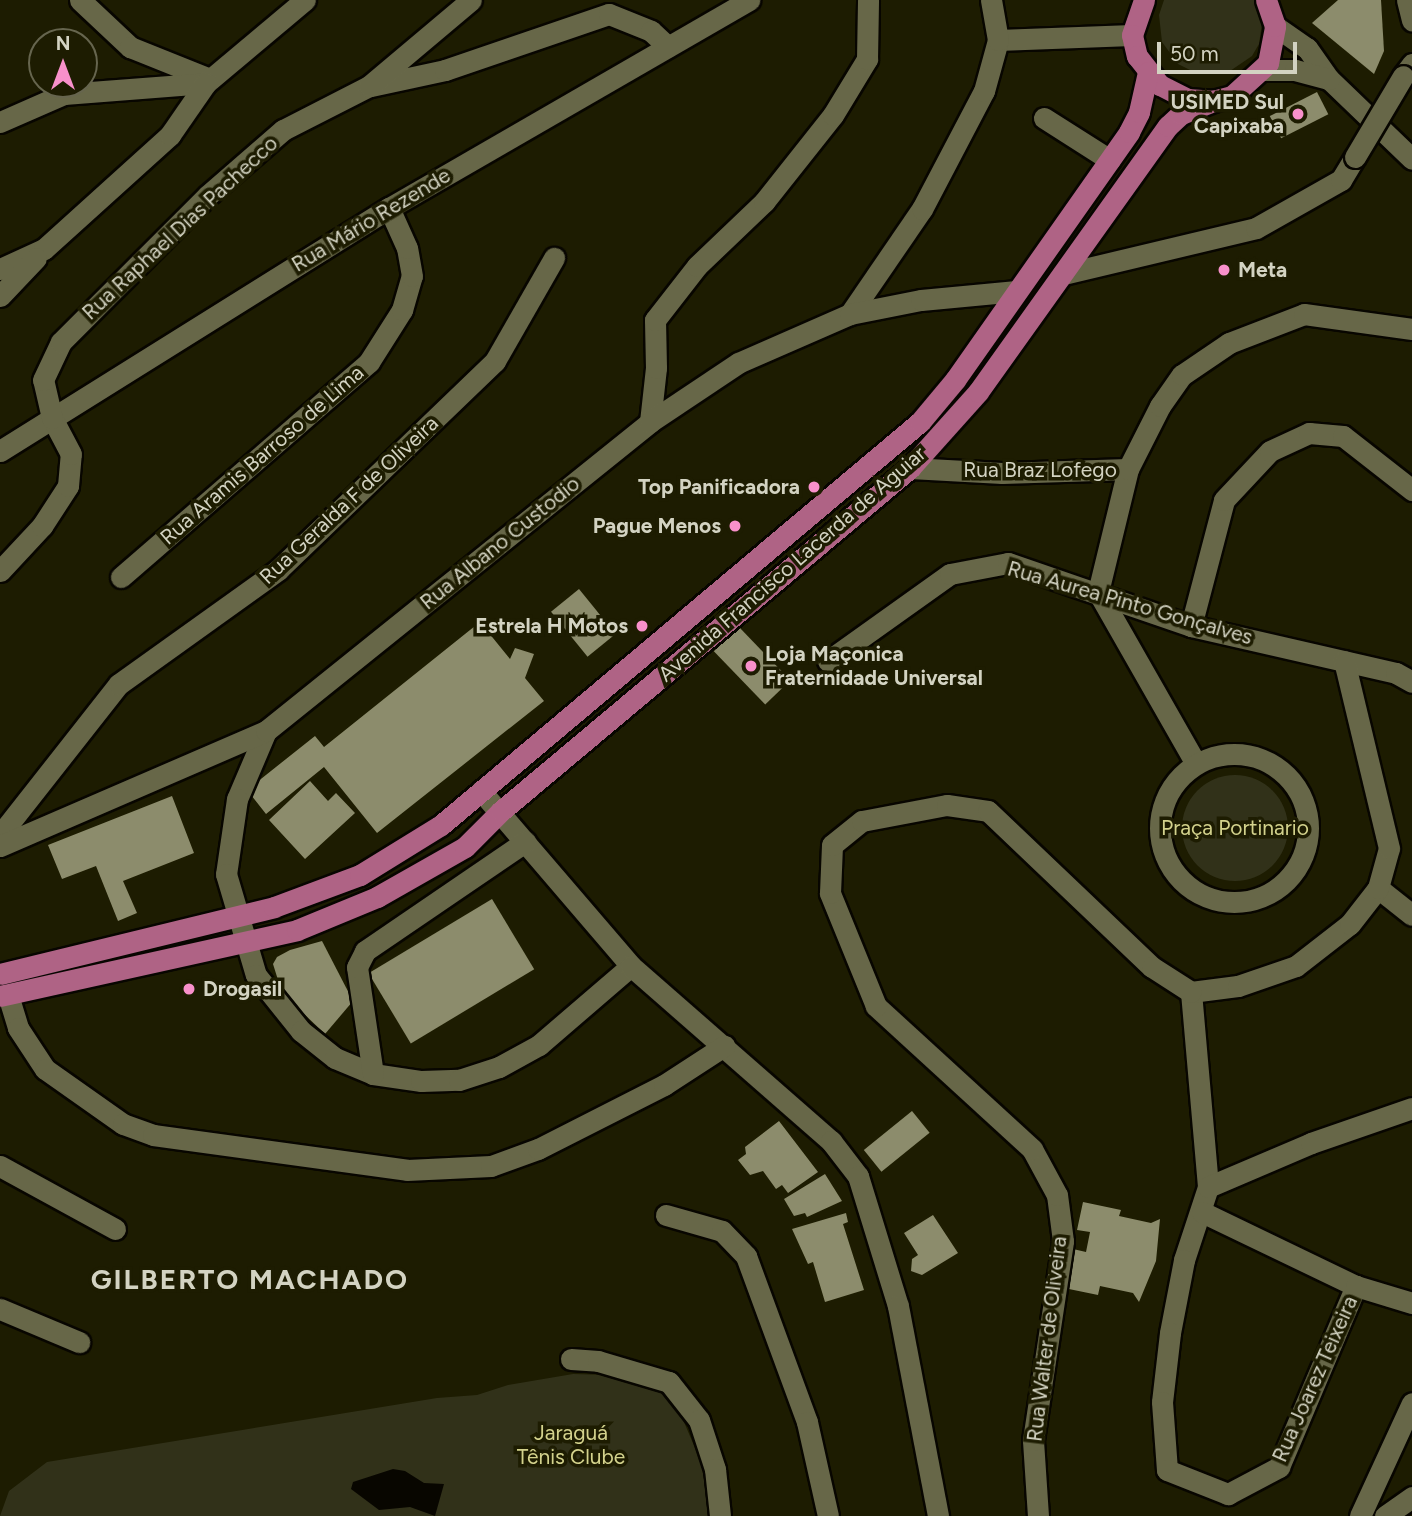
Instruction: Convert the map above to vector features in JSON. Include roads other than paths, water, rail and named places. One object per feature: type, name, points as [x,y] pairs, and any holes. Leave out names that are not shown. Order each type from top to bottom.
[{"type":"main road","points":[[1262,70],[1274,44],[1275,26],[1266,0]]},
{"type":"main road","points":[[1135,14],[1137,56],[1148,72],[1160,85],[1187,99],[1213,101]]},
{"type":"main road","name":"Avenida Francisco Lacerda de Aguiar","points":[[243,942],[297,930],[377,897],[465,847],[501,811],[909,468],[978,391],[1168,127],[1181,114],[1232,96],[1262,70]]},
{"type":"main road","name":"Avenida Francisco Lacerda de Aguiar","points":[[237,918],[360,875],[441,825],[882,458],[955,380],[1110,160],[1139,112],[1148,72]]},
{"type":"main road","points":[[0,974],[237,918]]},
{"type":"main road","points":[[4,995],[243,942]]},
{"type":"street","points":[[80,0],[130,47],[208,81]]},
{"type":"street","name":"Rua Raphael Dias Pachecco","points":[[0,571],[42,526],[68,486],[71,454],[52,418],[43,380],[61,342],[207,197],[283,130],[369,86],[471,0]]},
{"type":"street","name":"Rua Mário Rezende","points":[[0,451],[388,208],[749,0]]},
{"type":"street","points":[[650,422],[656,368],[655,320],[697,266],[764,202],[833,115],[867,59],[869,0]]},
{"type":"street","points":[[850,314],[922,209],[984,91],[998,40],[991,0]]},
{"type":"street","points":[[1407,0],[1412,20]]},
{"type":"street","points":[[0,296],[44,249],[170,135],[208,81],[304,1]]},
{"type":"street","points":[[369,86],[445,71],[609,14],[650,31],[668,47]]},
{"type":"street","points":[[998,40],[1135,14]]},
{"type":"street","points":[[1275,26],[1307,48],[1329,79],[1412,159]]},
{"type":"street","points":[[1262,70],[1295,71],[1329,79]]},
{"type":"street","points":[[1063,275],[1256,228],[1341,180],[1407,70]]},
{"type":"street","points":[[0,122],[64,94],[208,81]]},
{"type":"street","points":[[1044,117],[1110,160]]},
{"type":"street","name":"Rua Aramis Barroso de Lima","points":[[121,577],[369,362],[402,310],[412,276],[407,248],[388,208]]},
{"type":"street","points":[[0,269],[44,249]]},
{"type":"street","name":"Rua Geralda F de Oliveira","points":[[0,835],[119,684],[278,570],[495,361],[554,258]]},
{"type":"street","name":"Rua Albano Custodio","points":[[0,846],[266,731],[650,422],[738,363],[850,314],[921,300],[1017,291]]},
{"type":"street","points":[[1128,469],[1160,406],[1182,375],[1229,343],[1304,314],[1412,329]]},
{"type":"street","points":[[1191,626],[1224,500],[1270,451],[1309,433],[1343,436],[1412,490]]},
{"type":"street","name":"Rua Braz Lofego","points":[[909,468],[1002,473],[1128,469],[1098,592]]},
{"type":"street","name":"Rua Aurea Pinto Gonçalves","points":[[828,661],[950,574],[1008,563],[1191,626],[1396,673],[1412,682]]},
{"type":"street","points":[[1098,592],[1196,764]]},
{"type":"street","points":[[1344,661],[1389,848],[1378,888],[1350,924],[1296,966],[1238,986],[1191,992],[1208,1187],[1202,1212],[1356,1286],[1412,1303]]},
{"type":"street","points":[[266,731],[237,799],[226,874],[243,942],[256,975],[301,1031],[335,1058],[373,1074],[421,1081],[459,1080],[499,1067],[539,1045],[631,966]]},
{"type":"street","points":[[1244,754],[1267,761],[1287,775],[1302,795],[1309,819],[1307,843],[1298,866],[1282,885],[1261,897],[1237,902],[1213,899],[1190,888],[1173,871],[1163,849],[1159,824],[1164,801],[1177,779],[1196,764],[1219,755],[1244,754]]},
{"type":"street","points":[[481,791],[501,811],[631,966],[831,1140],[858,1176],[898,1306],[938,1516]]},
{"type":"street","name":"Rua Walter de Oliveira","points":[[1038,1516],[1033,1440],[1063,1241],[1056,1195],[1032,1149],[876,1006],[830,893],[832,845],[862,821],[947,805],[988,811],[1152,967],[1191,992]]},
{"type":"street","points":[[373,1074],[358,967],[365,951],[525,842]]},
{"type":"street","points":[[1378,888],[1412,915]]},
{"type":"street","points":[[4,995],[18,1028],[45,1069],[123,1124],[153,1135],[407,1170],[491,1166],[538,1150],[664,1085],[724,1046]]},
{"type":"street","points":[[1208,1187],[1311,1143],[1412,1108]]},
{"type":"street","points":[[0,1166],[115,1229]]},
{"type":"street","name":"Rua Joarez Teixeira","points":[[1202,1212],[1184,1260],[1170,1333],[1162,1402],[1167,1470],[1228,1494],[1279,1468],[1356,1286]]},
{"type":"street","points":[[666,1215],[722,1231],[746,1256],[807,1422],[828,1516]]},
{"type":"street","points":[[0,1309],[79,1342]]},
{"type":"street","points":[[571,1359],[598,1361],[669,1382],[699,1420],[715,1469],[720,1516]]},
{"type":"street","points":[[1360,1516],[1412,1404]]},
{"type":"street","points":[[1385,1516],[1412,1497]]},
{"type":"place","name":"USIMED Sul Capixaba","points":[[1298,114]]},
{"type":"place","name":"Meta","points":[[1224,270]]},
{"type":"place","name":"Top Panificadora","points":[[814,487]]},
{"type":"place","name":"Pague Menos","points":[[735,526]]},
{"type":"place","name":"Estrela H Motos","points":[[642,626]]},
{"type":"place","name":"Loja Maçonica Fraternidade Universal","points":[[751,666]]},
{"type":"place","name":"Drogasil","points":[[189,989]]},
{"type":"district","name":"GILBERTO MACHADO","points":[[250,1279]]},
{"type":"park label","name":"Praça Portinario","points":[[1235,828]]},
{"type":"park label","name":"Jaraguá Tênis Clube","points":[[571,1445]]}]
